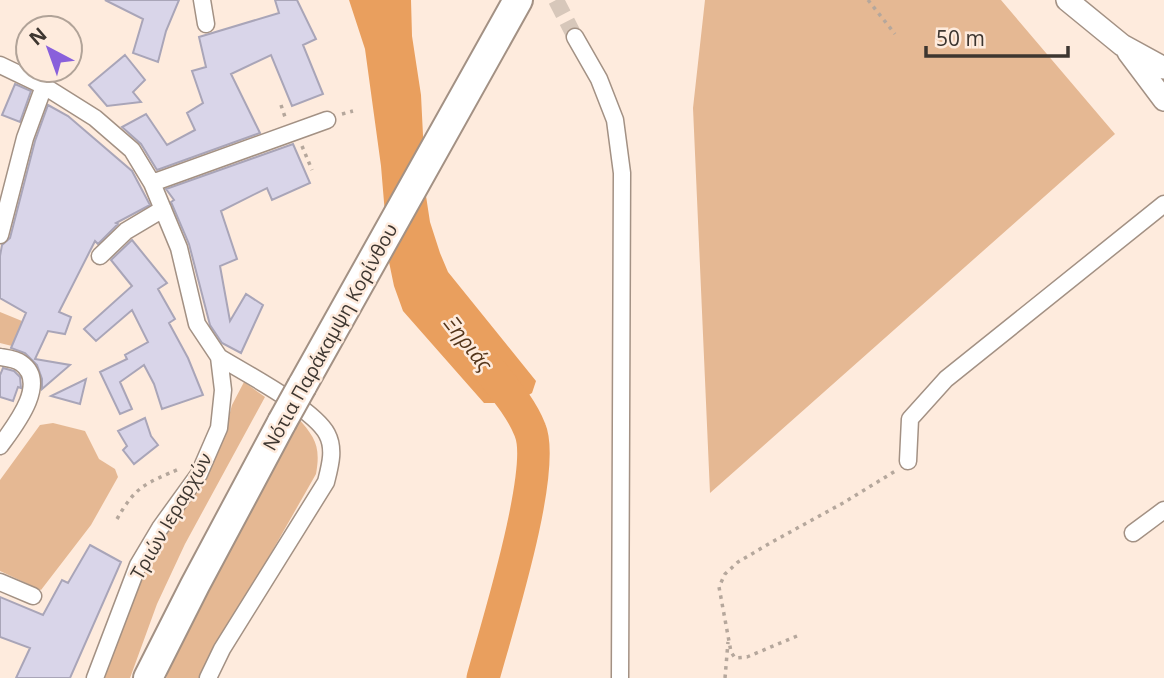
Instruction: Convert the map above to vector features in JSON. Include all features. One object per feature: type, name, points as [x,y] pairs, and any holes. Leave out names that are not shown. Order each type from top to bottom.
[{"type":"highway","name":"Νότια Παράκαμψη Κορίνθου","points":[[148,678],[282,422],[518,0]]},
{"type":"main road","points":[[1068,0],[1122,45],[1164,68]]},
{"type":"main road","points":[[1122,45],[1164,100]]},
{"type":"street","points":[[202,0],[206,24]]},
{"type":"street","points":[[575,37],[599,79],[615,120],[622,173],[620,678]]},
{"type":"street","name":"Τριών Ιεραρχών","points":[[0,65],[44,86],[94,118],[132,150],[152,183],[179,248],[197,324],[219,357],[223,390],[219,428],[199,474],[160,528],[138,565],[95,678]]},
{"type":"street","points":[[0,235],[26,138],[44,86]]},
{"type":"street","points":[[152,183],[327,120]]},
{"type":"street","points":[[908,461],[910,419],[946,379],[1164,204]]},
{"type":"street","points":[[100,256],[126,231],[163,209]]},
{"type":"street","points":[[0,357],[21,363],[32,384],[25,413],[0,446]]},
{"type":"street","points":[[208,678],[222,649],[326,482],[332,460],[327,434],[310,415],[219,357]]},
{"type":"street","points":[[1133,533],[1164,510]]},
{"type":"street","points":[[0,582],[33,596]]},
{"type":"path","points":[[867,0],[895,34]]},
{"type":"path","points":[[296,131],[312,170]]},
{"type":"path","points":[[117,519],[130,496],[143,485],[208,455]]},
{"type":"path","points":[[797,636],[747,657],[735,658],[728,639],[719,587],[725,574],[761,549],[885,479],[908,461]]},
{"type":"path","points":[[725,678],[728,639]]},
{"type":"shaded area","points":[[705,0],[1001,0],[1115,134],[710,493],[693,108]]},
{"type":"shaded area","points":[[0,312],[22,321],[12,346],[0,343]]},
{"type":"shaded area","points":[[244,382],[265,397],[185,544],[157,604],[130,678],[102,678],[138,583],[225,431],[232,405]]},
{"type":"shaded area","points":[[297,417],[315,442],[318,456],[316,474],[200,678],[166,678],[178,645]]},
{"type":"shaded area","points":[[53,423],[85,431],[99,459],[115,469],[118,477],[91,525],[41,590],[0,571],[0,480],[40,425]]},
{"type":"water","points":[[349,0],[411,0],[430,222],[448,272],[536,381],[532,393],[515,403],[484,403],[403,311],[389,262],[381,166],[365,49]]},
{"type":"building","points":[[105,0],[179,0],[166,31],[158,62],[133,53],[143,19]]},
{"type":"building","points":[[275,0],[297,0],[316,39],[303,45],[323,94],[292,106],[271,55],[231,74],[260,133],[157,170],[141,144],[122,127],[146,114],[167,145],[195,130],[187,113],[203,103],[192,71],[206,67],[199,37],[279,13]]},
{"type":"building","points":[[125,55],[145,80],[133,92],[141,102],[107,106],[89,85]]},
{"type":"building","points":[[15,84],[31,91],[20,122],[2,115]]},
{"type":"building","points":[[48,105],[68,116],[132,171],[150,205],[116,223],[118,224],[98,244],[95,241],[59,312],[71,317],[65,334],[48,331],[35,359],[70,365],[42,389],[37,365],[25,353],[11,348],[26,313],[0,298],[0,256],[2,245],[10,238],[35,141]]},
{"type":"building","points":[[293,144],[310,183],[272,200],[267,188],[221,211],[237,259],[220,266],[230,321],[246,294],[263,305],[241,353],[222,343],[210,325],[189,244],[171,202],[174,200],[166,189]]},
{"type":"building","points":[[132,240],[167,283],[158,289],[175,319],[169,323],[188,358],[203,395],[162,409],[144,365],[120,382],[132,409],[120,414],[100,372],[127,359],[125,355],[148,342],[132,310],[96,341],[84,329],[132,286],[111,260]]},
{"type":"building","points":[[3,368],[14,371],[20,377],[21,388],[18,387],[13,401],[0,397],[0,375]]},
{"type":"building","points":[[86,379],[80,404],[51,396]]},
{"type":"building","points":[[145,418],[151,436],[158,445],[134,464],[123,450],[127,446],[118,431]]},
{"type":"building","points":[[90,545],[121,562],[70,678],[16,678],[30,648],[0,637],[0,597],[43,615],[62,580],[68,583]]},
{"type":"waterway","name":"Ξηριάς","points":[[483,678],[518,551],[532,479],[533,450],[530,430],[522,413],[488,368]]},
{"type":"tunnel","points":[[556,0],[575,37]]}]
